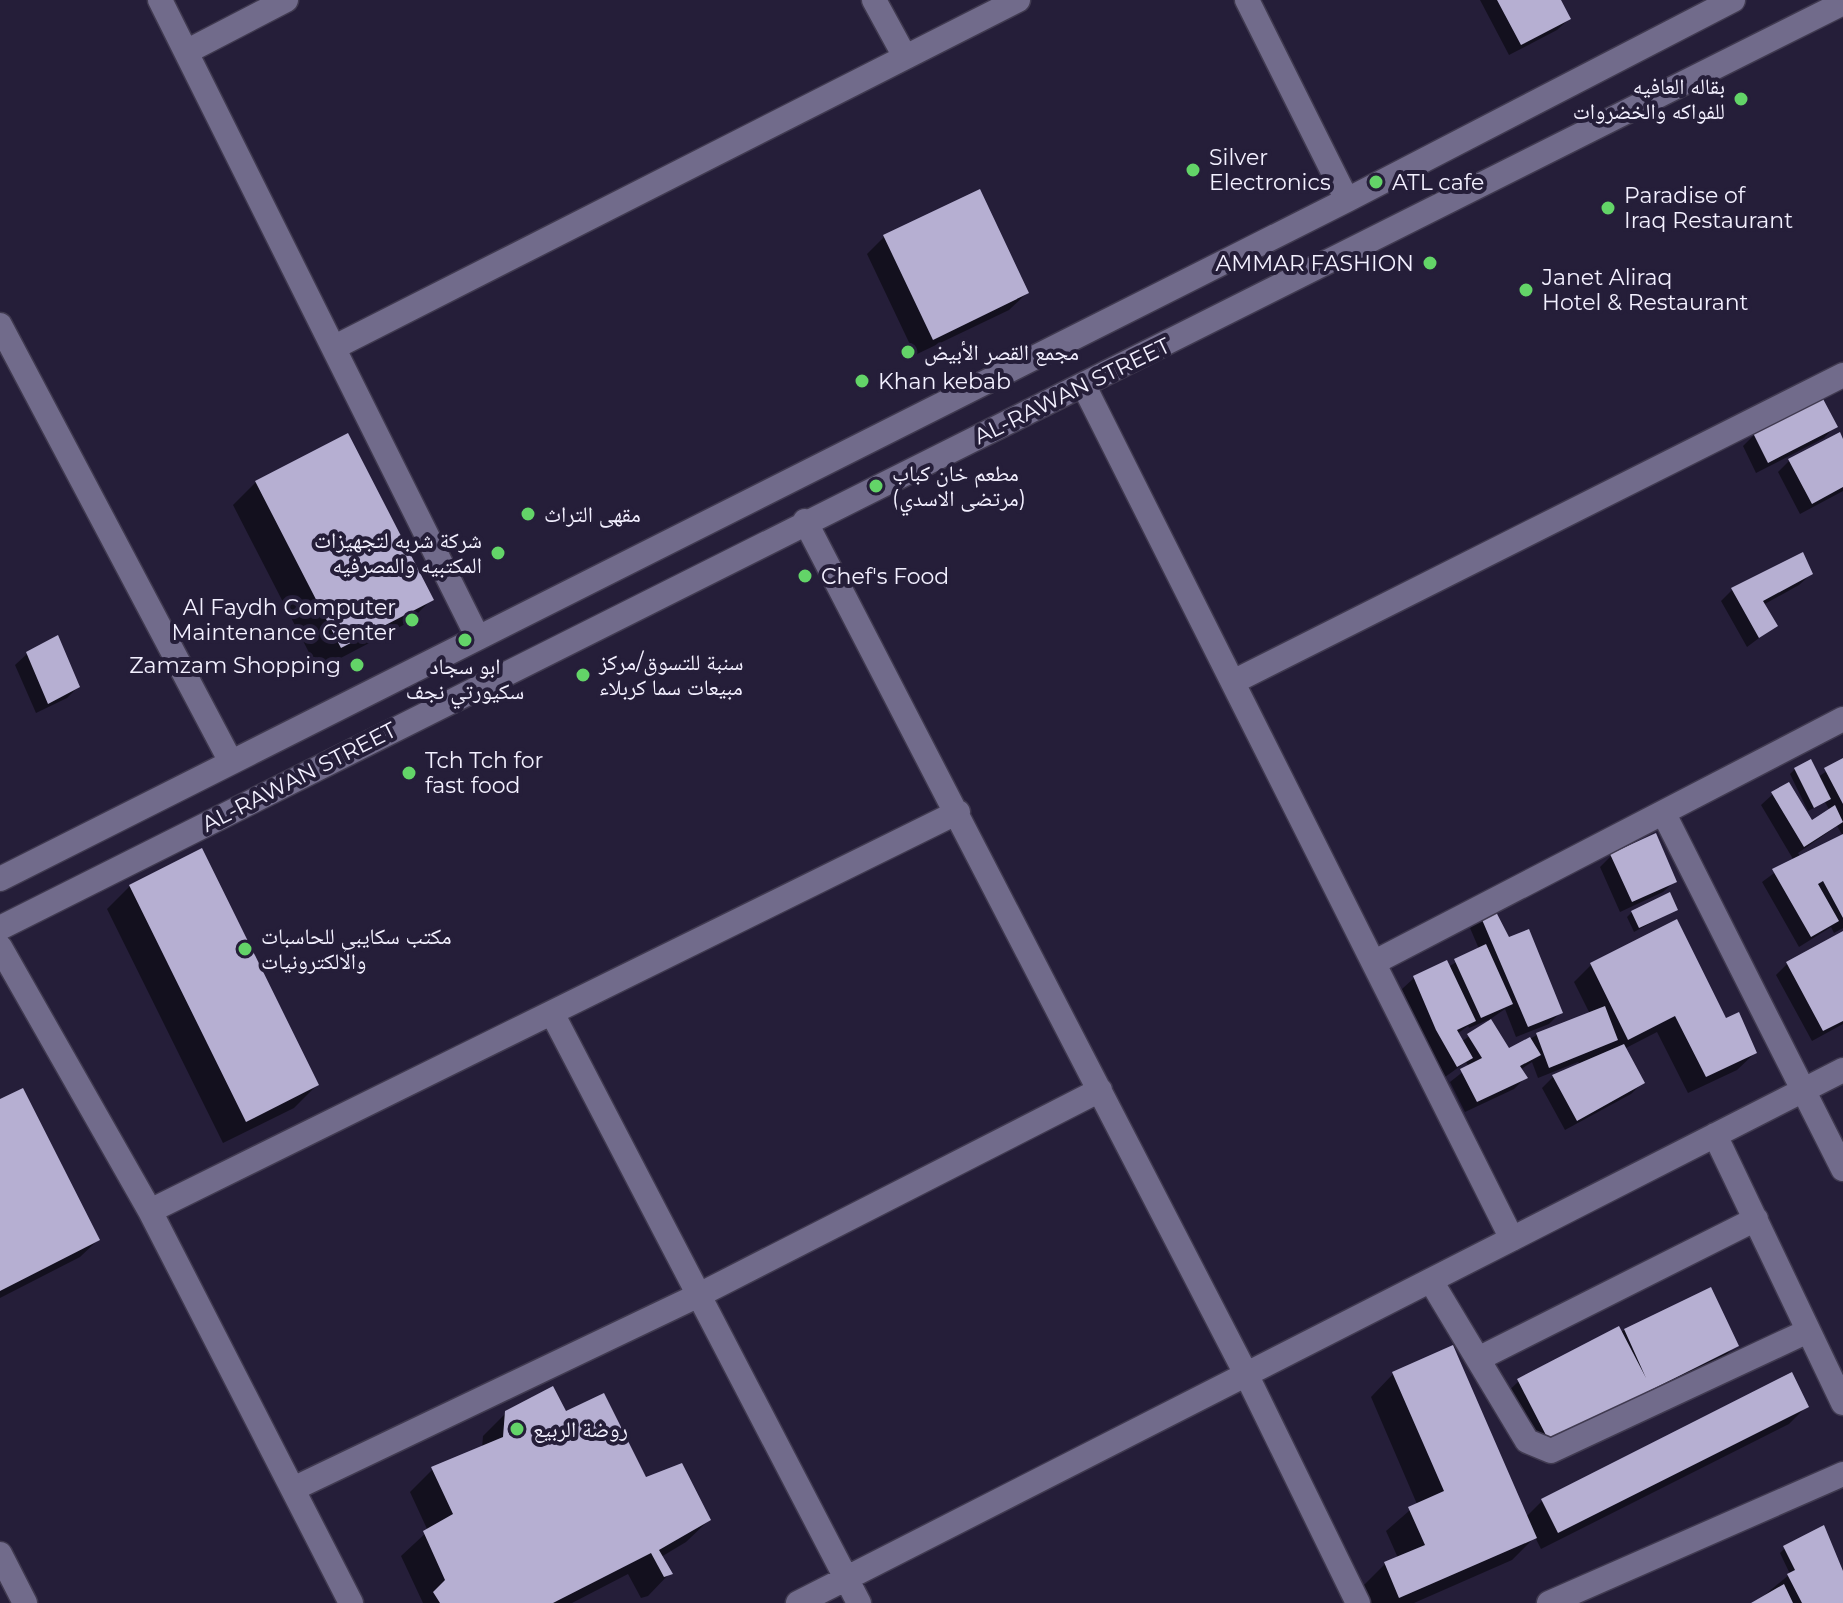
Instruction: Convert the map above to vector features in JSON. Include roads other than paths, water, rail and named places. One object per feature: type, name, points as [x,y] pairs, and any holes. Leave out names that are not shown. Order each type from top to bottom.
[{"type":"street","points":[[160,0],[478,638]]},
{"type":"street","points":[[186,52],[286,0]]},
{"type":"street","points":[[874,0],[904,55]]},
{"type":"street","points":[[335,347],[904,55],[1018,0]]},
{"type":"street","points":[[1247,0],[1347,200]]},
{"type":"street","name":"AL-RAWAN STREET","points":[[0,879],[1347,200],[1733,0]]},
{"type":"street","name":"AL-RAWAN STREET","points":[[0,928],[805,521],[1084,386],[1843,3]]},
{"type":"street","points":[[0,325],[231,762]]},
{"type":"street","points":[[1233,682],[1843,375]]},
{"type":"street","points":[[1084,386],[1512,1239]]},
{"type":"street","points":[[805,521],[1247,1376],[1358,1603]]},
{"type":"street","points":[[1375,962],[1843,719]]},
{"type":"street","points":[[150,1211],[958,812]]},
{"type":"street","points":[[1664,814],[1843,1169]]},
{"type":"street","points":[[0,947],[150,1211],[351,1603]]},
{"type":"street","points":[[552,1013],[859,1603]]},
{"type":"street","points":[[798,1603],[1843,1070]]},
{"type":"street","points":[[293,1489],[699,1295],[1100,1090]]},
{"type":"street","points":[[1715,1135],[1843,1403]]},
{"type":"street","points":[[1478,1359],[1756,1219]]},
{"type":"street","points":[[1431,1281],[1527,1441],[1551,1451],[1808,1331]]},
{"type":"street","points":[[1549,1603],[1843,1474]]},
{"type":"street","points":[[0,1554],[25,1603]]},
{"type":"place","name":"بقاله العافيه للفواكه والخضروات","points":[[1741,99]]},
{"type":"place","name":"Silver Electronics","points":[[1193,170]]},
{"type":"place","name":"ATL cafe","points":[[1376,182]]},
{"type":"place","name":"Paradise of Iraq Restaurant","points":[[1608,208]]},
{"type":"place","name":"AMMAR FASHION","points":[[1430,263]]},
{"type":"place","name":"Janet Aliraq Hotel & Restaurant","points":[[1526,290]]},
{"type":"place","name":"مجمع القصر الأبيض","points":[[908,352]]},
{"type":"place","name":"Khan kebab","points":[[862,381]]},
{"type":"place","name":"مطعم خان كباب (مرتضى الاسدي)","points":[[876,486]]},
{"type":"place","name":"مقهى التراث","points":[[528,514]]},
{"type":"place","name":"شركة شربه لتجهيزات المكتبيه والمصرفيه","points":[[498,553]]},
{"type":"place","name":"Chef's Food","points":[[805,576]]},
{"type":"place","name":"Al Faydh Computer Maintenance Center","points":[[412,620]]},
{"type":"place","name":"ابو سجاد سكيورتي نجف","points":[[465,640]]},
{"type":"place","name":"Zamzam Shopping","points":[[357,665]]},
{"type":"place","name":"سنبة للتسوق/مركز مبيعات سما كربلاء","points":[[583,675]]},
{"type":"place","name":"Tch Tch for fast food","points":[[409,773]]},
{"type":"place","name":"مكتب سكايبي للحاسبات والالكترونيات","points":[[245,949]]},
{"type":"place","name":"روضة الربيع","points":[[517,1429]]}]
